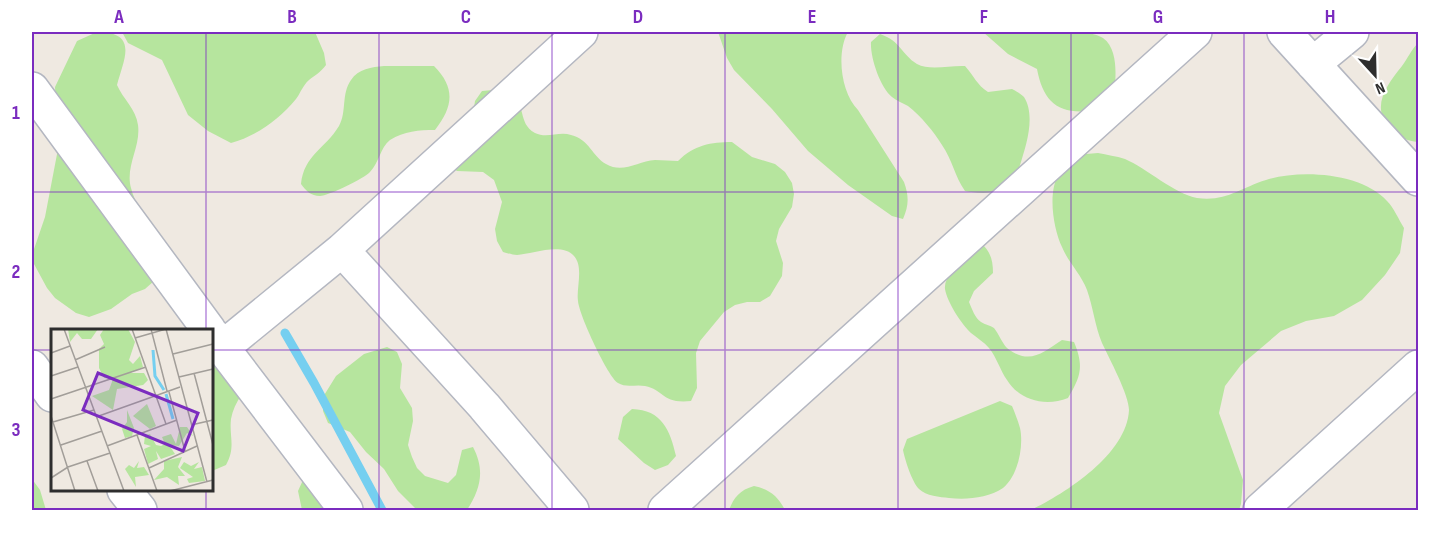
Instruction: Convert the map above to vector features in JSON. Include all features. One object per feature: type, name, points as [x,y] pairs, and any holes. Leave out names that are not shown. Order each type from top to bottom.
[{"type":"street","points":[[346,510],[214,337],[342,250],[581,32]]},
{"type":"street","points":[[665,510],[1195,32]]},
{"type":"street","points":[[1284,32],[1419,179]]},
{"type":"street","points":[[1313,64],[1352,32]]},
{"type":"street","points":[[32,90],[208,329]]},
{"type":"street","points":[[342,250],[484,406],[572,510]]},
{"type":"street","points":[[32,367],[51,394]]},
{"type":"street","points":[[1260,510],[1419,367]]},
{"type":"street","points":[[126,491],[140,510]]},
{"type":"green space","points":[[1063,31],[1094,34],[1108,42],[1111,48],[1115,67],[1115,86],[1089,111],[1068,110],[1060,107],[1047,97],[1037,69],[1008,54],[983,32]]},
{"type":"green space","points":[[97,32],[110,33],[124,42],[125,57],[117,85],[137,119],[138,133],[130,180],[149,235],[154,281],[111,309],[89,317],[76,313],[55,298],[34,264],[33,252],[45,217],[58,149],[55,87],[77,41]]},
{"type":"green space","points":[[122,32],[315,32],[324,53],[326,65],[307,82],[296,99],[275,120],[258,132],[231,143],[208,131],[188,115],[162,60],[128,43]]},
{"type":"green space","points":[[718,32],[848,32],[841,61],[844,83],[852,103],[904,182],[908,201],[903,219],[892,216],[848,185],[808,151],[734,70]]},
{"type":"green space","points":[[880,34],[897,44],[917,64],[934,67],[965,66],[988,92],[1012,89],[1024,97],[1028,105],[1029,131],[1016,176],[1009,186],[990,192],[965,191],[945,150],[931,130],[913,110],[892,97],[884,86],[871,48],[871,42]]},
{"type":"green space","points":[[1418,43],[1418,142],[1405,139],[1394,131],[1386,123],[1381,106],[1382,98],[1390,82]]},
{"type":"green space","points":[[384,66],[434,66],[449,90],[446,113],[441,122],[435,130],[412,132],[390,140],[367,175],[324,195],[311,194],[301,184],[303,174],[311,159],[339,126],[348,85],[361,71]]},
{"type":"green space","points":[[493,90],[514,98],[519,104],[525,122],[535,133],[540,135],[566,134],[577,137],[587,144],[601,161],[612,167],[618,168],[655,160],[678,161],[690,151],[703,145],[732,142],[752,157],[775,164],[785,172],[792,183],[794,194],[792,207],[779,229],[776,241],[783,263],[782,276],[770,296],[760,302],[735,305],[724,312],[700,341],[696,353],[697,388],[691,401],[669,399],[651,388],[618,383],[601,358],[588,332],[578,301],[579,266],[574,256],[569,252],[555,249],[517,255],[503,252],[497,241],[495,229],[502,202],[494,180],[483,172],[457,171],[446,163],[473,114],[475,101],[482,91]]},
{"type":"green space","points":[[1098,153],[1125,159],[1188,196],[1197,198],[1216,198],[1233,194],[1257,183],[1280,177],[1313,174],[1347,179],[1376,192],[1390,204],[1404,228],[1400,253],[1385,275],[1362,300],[1334,316],[1306,321],[1281,331],[1241,365],[1225,386],[1219,413],[1243,480],[1239,510],[1031,510],[1061,493],[1092,470],[1118,442],[1126,426],[1128,403],[1102,343],[1087,290],[1065,252],[1054,220],[1054,189],[1060,172],[1075,155]]},
{"type":"green space","points":[[980,242],[990,256],[993,273],[974,291],[969,302],[975,316],[981,322],[994,328],[1007,348],[1023,356],[1030,357],[1042,353],[1062,340],[1074,342],[1080,371],[1068,398],[1042,402],[1019,393],[1007,380],[989,348],[967,329],[952,307],[946,294],[945,283],[958,264]]},
{"type":"green space","points":[[235,346],[250,356],[256,373],[241,395],[231,419],[229,459],[226,465],[213,471],[213,357]]},
{"type":"green space","points":[[387,347],[397,352],[402,364],[400,388],[412,408],[413,421],[408,445],[417,468],[425,476],[448,483],[456,475],[462,450],[473,447],[477,455],[480,479],[476,494],[467,510],[416,509],[398,491],[384,469],[350,432],[328,423],[323,411],[323,397],[336,376],[364,354]]},
{"type":"green space","points":[[1000,401],[1012,406],[1021,435],[1019,460],[1008,483],[991,494],[956,499],[937,497],[919,489],[911,476],[903,450],[907,439]]},
{"type":"green space","points":[[632,409],[651,413],[663,423],[671,438],[676,456],[668,465],[655,470],[618,439],[623,417]]},
{"type":"green space","points":[[32,479],[40,490],[46,510],[32,510]]},
{"type":"green space","points":[[303,480],[352,510],[302,510],[298,491]]},
{"type":"green space","points":[[754,486],[772,494],[785,510],[729,510],[738,495]]},
{"type":"waterway","points":[[285,333],[382,510]]}]
